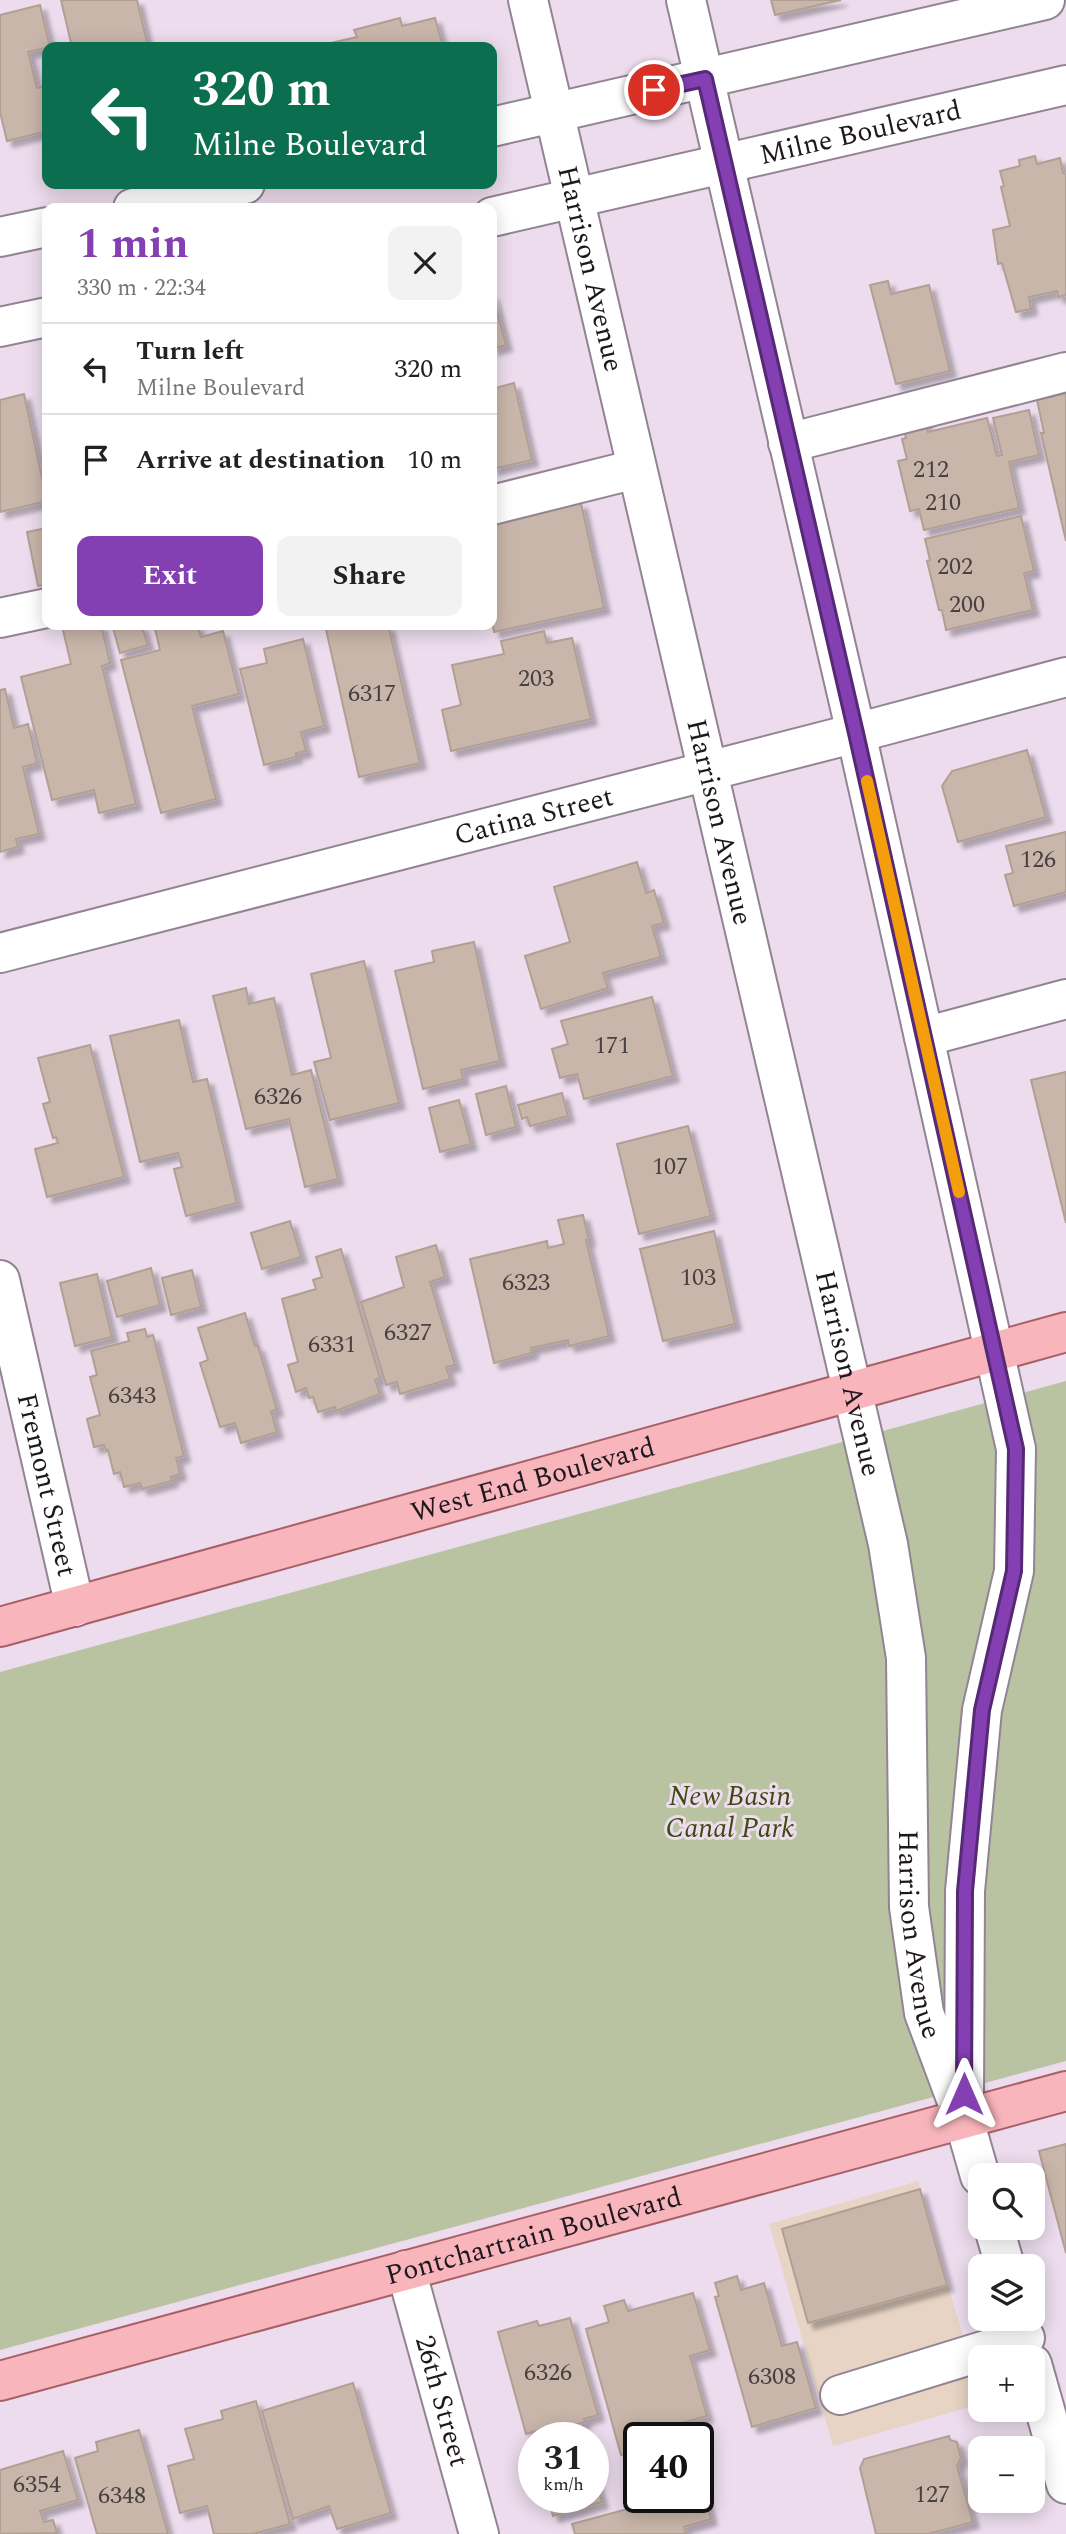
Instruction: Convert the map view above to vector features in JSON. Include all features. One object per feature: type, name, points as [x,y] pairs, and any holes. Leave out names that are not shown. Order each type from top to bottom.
[{"type":"main road","name":"West End Boulevard","points":[[0,1627],[1066,1332]]},
{"type":"main road","name":"Pontchartrain Boulevard","points":[[0,2381],[1066,2091]]},
{"type":"street","name":"Harrison Avenue","points":[[528,0],[888,1544],[906,1658],[909,1907],[924,2013],[964,2120]]},
{"type":"street","name":"Harrison Avenue","points":[[686,0],[856,733],[1016,1449],[1014,1571],[982,1710],[966,1877],[964,2120]]},
{"type":"street","points":[[497,126],[1045,0]]},
{"type":"street","name":"Milne Boulevard","points":[[497,216],[1066,85]]},
{"type":"street","points":[[156,203],[222,189]]},
{"type":"street","points":[[0,237],[42,228]]},
{"type":"street","points":[[0,327],[42,318]]},
{"type":"street","points":[[789,443],[1066,372]]},
{"type":"street","points":[[497,504],[636,469]]},
{"type":"street","points":[[0,618],[42,609]]},
{"type":"street","name":"Catina Street","points":[[0,953],[1066,677]]},
{"type":"street","points":[[925,1037],[1066,999]]},
{"type":"street","name":"Fremont Street","points":[[1,1287],[75,1607]]},
{"type":"street","points":[[964,2120],[976,2163]]},
{"type":"street","name":"26th Street","points":[[406,2270],[479,2534]]},
{"type":"street","points":[[840,2395],[1027,2344],[1066,2484]]},
{"type":"shaded area","points":[[918,2181],[968,2354],[968,2407],[833,2446],[769,2224]]},
{"type":"green space","name":"New Basin Canal Park","points":[[1066,1381],[1066,2061],[0,2350],[0,1672]]},
{"type":"building","points":[[61,0],[137,0],[147,42],[71,42]]},
{"type":"building","points":[[771,0],[841,0],[775,15]]},
{"type":"building","points":[[40,5],[49,42],[42,42],[42,49],[28,52],[37,88],[42,86],[42,132],[7,141],[0,112],[0,15]]},
{"type":"building","points":[[400,18],[402,26],[435,18],[442,42],[335,42],[357,37],[354,30]]},
{"type":"building","points":[[1035,156],[1037,164],[1060,158],[1063,173],[1066,174],[1066,295],[1058,297],[1057,291],[1029,297],[1031,309],[1016,312],[1002,263],[998,264],[993,230],[1010,226],[1000,171],[1020,166],[1019,160]]},
{"type":"building","points":[[888,281],[891,294],[929,285],[950,371],[896,384],[870,285]]},
{"type":"building","points":[[497,312],[506,345],[497,348]]},
{"type":"building","points":[[514,383],[532,460],[497,468],[497,388]]},
{"type":"building","points":[[1066,393],[1066,541],[1041,433],[1044,433],[1037,400]]},
{"type":"building","points":[[24,394],[42,478],[42,502],[0,512],[0,400]]},
{"type":"building","points":[[1029,410],[1039,455],[1009,462],[1019,508],[924,530],[919,509],[910,511],[898,461],[907,459],[902,439],[906,438],[903,425],[925,419],[928,432],[987,418],[997,456],[1002,455],[993,418]]},
{"type":"building","points":[[581,503],[604,608],[494,632],[497,630],[497,521]]},
{"type":"building","points":[[1021,516],[1034,571],[1024,573],[1033,610],[946,630],[927,561],[930,560],[925,539]]},
{"type":"building","points":[[42,529],[42,585],[38,586],[27,532]]},
{"type":"building","points":[[63,630],[102,630],[110,663],[102,666],[136,804],[99,813],[94,790],[52,800],[21,677],[71,664]]},
{"type":"building","points":[[113,630],[143,630],[148,645],[120,653]]},
{"type":"building","points":[[155,630],[199,630],[201,637],[223,631],[239,694],[192,706],[216,799],[161,813],[121,660],[160,650]]},
{"type":"building","points":[[326,630],[389,630],[420,763],[359,777]]},
{"type":"building","points":[[544,631],[547,643],[572,638],[591,719],[451,751],[442,710],[461,705],[452,665],[504,654],[501,641]]},
{"type":"building","points":[[303,639],[324,726],[301,732],[306,751],[296,753],[296,757],[264,765],[240,669],[267,663],[264,649]]},
{"type":"building","points":[[5,689],[14,728],[28,724],[37,763],[23,767],[39,834],[16,839],[18,847],[0,852],[0,690]]},
{"type":"building","points":[[1027,750],[1046,817],[958,842],[942,786],[952,771]]},
{"type":"building","points":[[1066,832],[1066,892],[1014,906],[1005,875],[1013,873],[1006,846]]},
{"type":"building","points":[[637,862],[646,893],[654,890],[664,923],[652,926],[661,957],[603,973],[608,988],[541,1009],[525,956],[570,942],[554,887]]},
{"type":"building","points":[[474,942],[500,1061],[461,1070],[463,1079],[423,1089],[395,971],[434,962],[432,951]]},
{"type":"building","points":[[364,961],[399,1103],[330,1120],[314,1062],[331,1058],[311,974]]},
{"type":"building","points":[[246,988],[249,1004],[274,998],[292,1075],[311,1070],[338,1179],[305,1187],[289,1119],[246,1129],[213,996]]},
{"type":"building","points":[[652,997],[673,1076],[584,1099],[577,1074],[560,1078],[552,1049],[568,1044],[561,1021]]},
{"type":"building","points":[[179,1020],[193,1082],[207,1079],[237,1203],[186,1216],[174,1169],[182,1167],[178,1153],[140,1162],[110,1036]]},
{"type":"building","points":[[90,1045],[124,1177],[47,1197],[35,1149],[58,1143],[56,1137],[53,1138],[43,1104],[50,1102],[38,1058]]},
{"type":"building","points":[[1066,1072],[1066,1223],[1031,1080]]},
{"type":"building","points":[[506,1086],[516,1127],[486,1135],[476,1094]]},
{"type":"building","points":[[562,1093],[568,1116],[530,1126],[527,1117],[522,1119],[518,1105]]},
{"type":"building","points":[[459,1100],[471,1144],[440,1152],[429,1108]]},
{"type":"building","points":[[688,1126],[711,1216],[639,1234],[617,1144]]},
{"type":"building","points":[[583,1215],[589,1240],[586,1240],[609,1336],[569,1346],[568,1340],[531,1348],[532,1353],[494,1363],[470,1259],[547,1241],[548,1248],[564,1244],[558,1220]]},
{"type":"building","points":[[290,1221],[301,1257],[262,1269],[251,1233]]},
{"type":"building","points":[[714,1231],[735,1324],[663,1341],[640,1249]]},
{"type":"building","points":[[436,1245],[445,1277],[430,1282],[455,1365],[446,1367],[450,1379],[400,1394],[397,1382],[386,1385],[361,1302],[404,1287],[396,1257]]},
{"type":"building","points":[[341,1249],[380,1378],[375,1380],[380,1394],[336,1411],[335,1407],[318,1412],[313,1397],[309,1398],[306,1388],[296,1392],[288,1365],[298,1362],[282,1299],[316,1289],[313,1280],[322,1277],[316,1257]]},
{"type":"building","points":[[151,1268],[160,1305],[117,1317],[107,1281]]},
{"type":"building","points":[[192,1270],[201,1307],[171,1315],[162,1278]]},
{"type":"building","points":[[97,1274],[112,1337],[75,1346],[60,1283]]},
{"type":"building","points":[[245,1313],[277,1410],[271,1411],[277,1432],[241,1443],[235,1423],[220,1427],[200,1363],[208,1360],[198,1328]]},
{"type":"building","points":[[145,1329],[147,1337],[153,1335],[184,1456],[176,1458],[180,1474],[171,1477],[172,1481],[142,1489],[140,1483],[124,1487],[120,1472],[114,1474],[108,1450],[106,1451],[104,1445],[94,1447],[87,1419],[100,1415],[90,1377],[97,1375],[91,1351],[129,1341],[127,1333]]},
{"type":"building","points":[[1066,2144],[1066,2253],[1045,2174],[1045,2163],[1042,2163],[1039,2151]]},
{"type":"building","points":[[920,2189],[947,2285],[808,2323],[782,2229]]},
{"type":"building","points":[[737,2276],[741,2290],[764,2283],[782,2346],[797,2342],[816,2408],[752,2427],[715,2297],[719,2296],[715,2283]]},
{"type":"building","points":[[693,2293],[710,2350],[690,2356],[707,2416],[686,2422],[623,2422],[621,2455],[586,2329],[609,2322],[604,2306],[624,2300],[628,2311]]},
{"type":"building","points":[[570,2318],[598,2415],[584,2419],[585,2422],[523,2422],[498,2332],[537,2321],[539,2326]]},
{"type":"building","points":[[353,2383],[391,2513],[337,2529],[329,2506],[293,2519],[262,2411]]},
{"type":"building","points":[[256,2401],[290,2524],[253,2534],[214,2534],[207,2506],[180,2513],[168,2466],[194,2459],[185,2429],[223,2419],[221,2411]]},
{"type":"building","points":[[139,2430],[168,2534],[97,2534],[75,2458],[98,2451],[96,2442]]},
{"type":"building","points":[[949,2436],[950,2440],[957,2442],[961,2458],[957,2466],[968,2513],[970,2513],[973,2522],[928,2534],[876,2534],[860,2468],[864,2459]]},
{"type":"building","points":[[63,2451],[78,2500],[40,2511],[44,2522],[53,2520],[57,2533],[0,2534],[0,2470]]},
{"type":"building","points":[[623,2510],[623,2513],[709,2513],[711,2519],[684,2527],[686,2534],[575,2534],[572,2524]]},
{"type":"slow traffic","points":[[867,781],[959,1192]]},
{"type":"route","points":[[654,90],[705,79],[856,733],[1016,1449],[1014,1571],[982,1710],[965,1891],[964,2094]]}]
